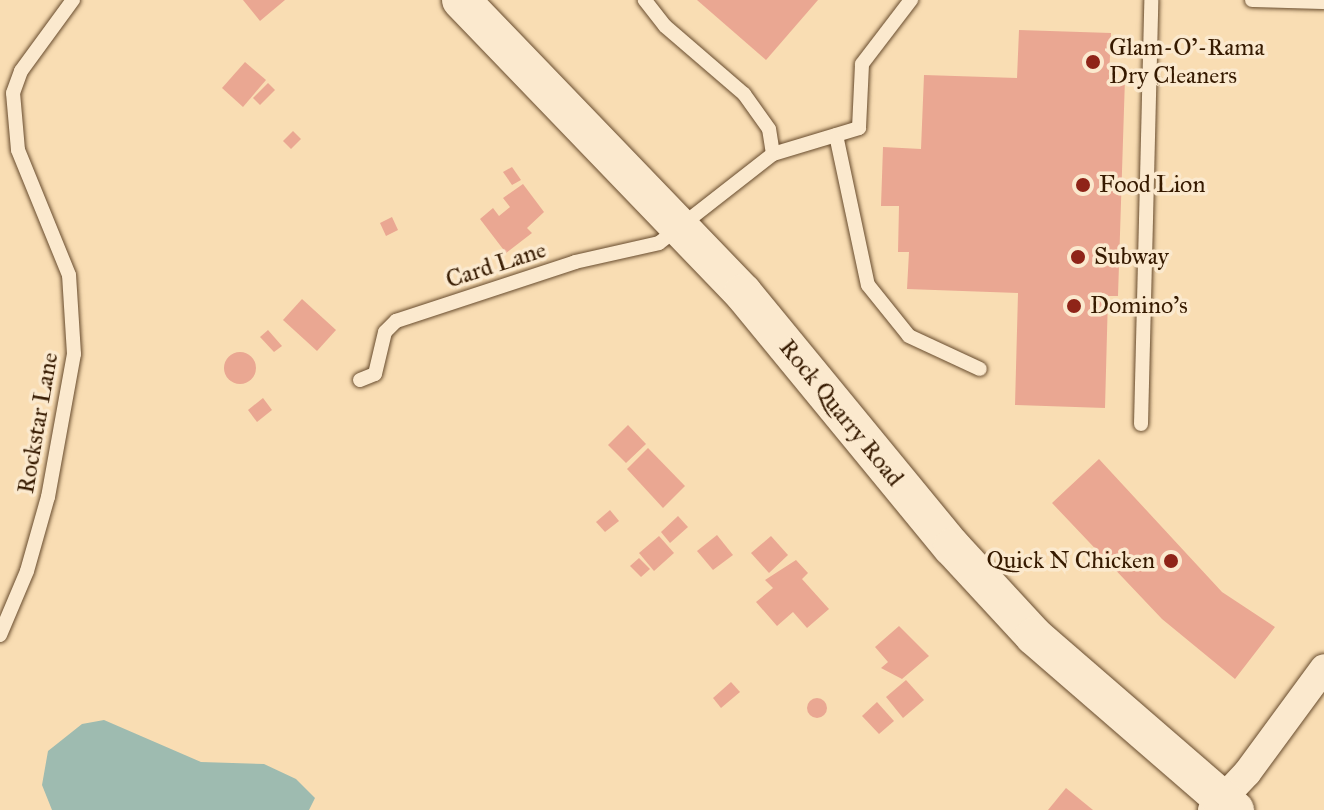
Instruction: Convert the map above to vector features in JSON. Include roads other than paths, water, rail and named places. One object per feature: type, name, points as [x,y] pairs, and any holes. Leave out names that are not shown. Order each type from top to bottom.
[{"type":"main road","name":"Rock Quarry Road","points":[[461,0],[682,228],[1034,636],[1223,807]]},
{"type":"street","points":[[1223,807],[1324,668]]},
{"type":"lane","name":"Rockstar Lane","points":[[0,635],[27,571],[48,497],[74,354],[69,275],[18,150],[13,93],[21,71],[73,0]]},
{"type":"lane","points":[[645,0],[665,26],[744,94],[769,129],[773,154]]},
{"type":"lane","points":[[682,228],[773,154],[859,128],[862,64],[911,0]]},
{"type":"lane","points":[[1141,424],[1151,0]]},
{"type":"lane","points":[[1252,0],[1324,2]]},
{"type":"lane","points":[[836,135],[868,285],[909,336],[980,369]]},
{"type":"lane","name":"Card Lane","points":[[360,380],[375,374],[385,332],[396,321],[575,262],[637,252],[682,228]]},
{"type":"place","name":"Glam-O'-Rama Dry Cleaners","points":[[1093,62]]},
{"type":"place","name":"Food Lion","points":[[1083,185]]},
{"type":"place","name":"Subway","points":[[1078,257]]},
{"type":"place","name":"Domino's","points":[[1074,306]]},
{"type":"place","name":"Quick N Chicken","points":[[1171,561]]}]
